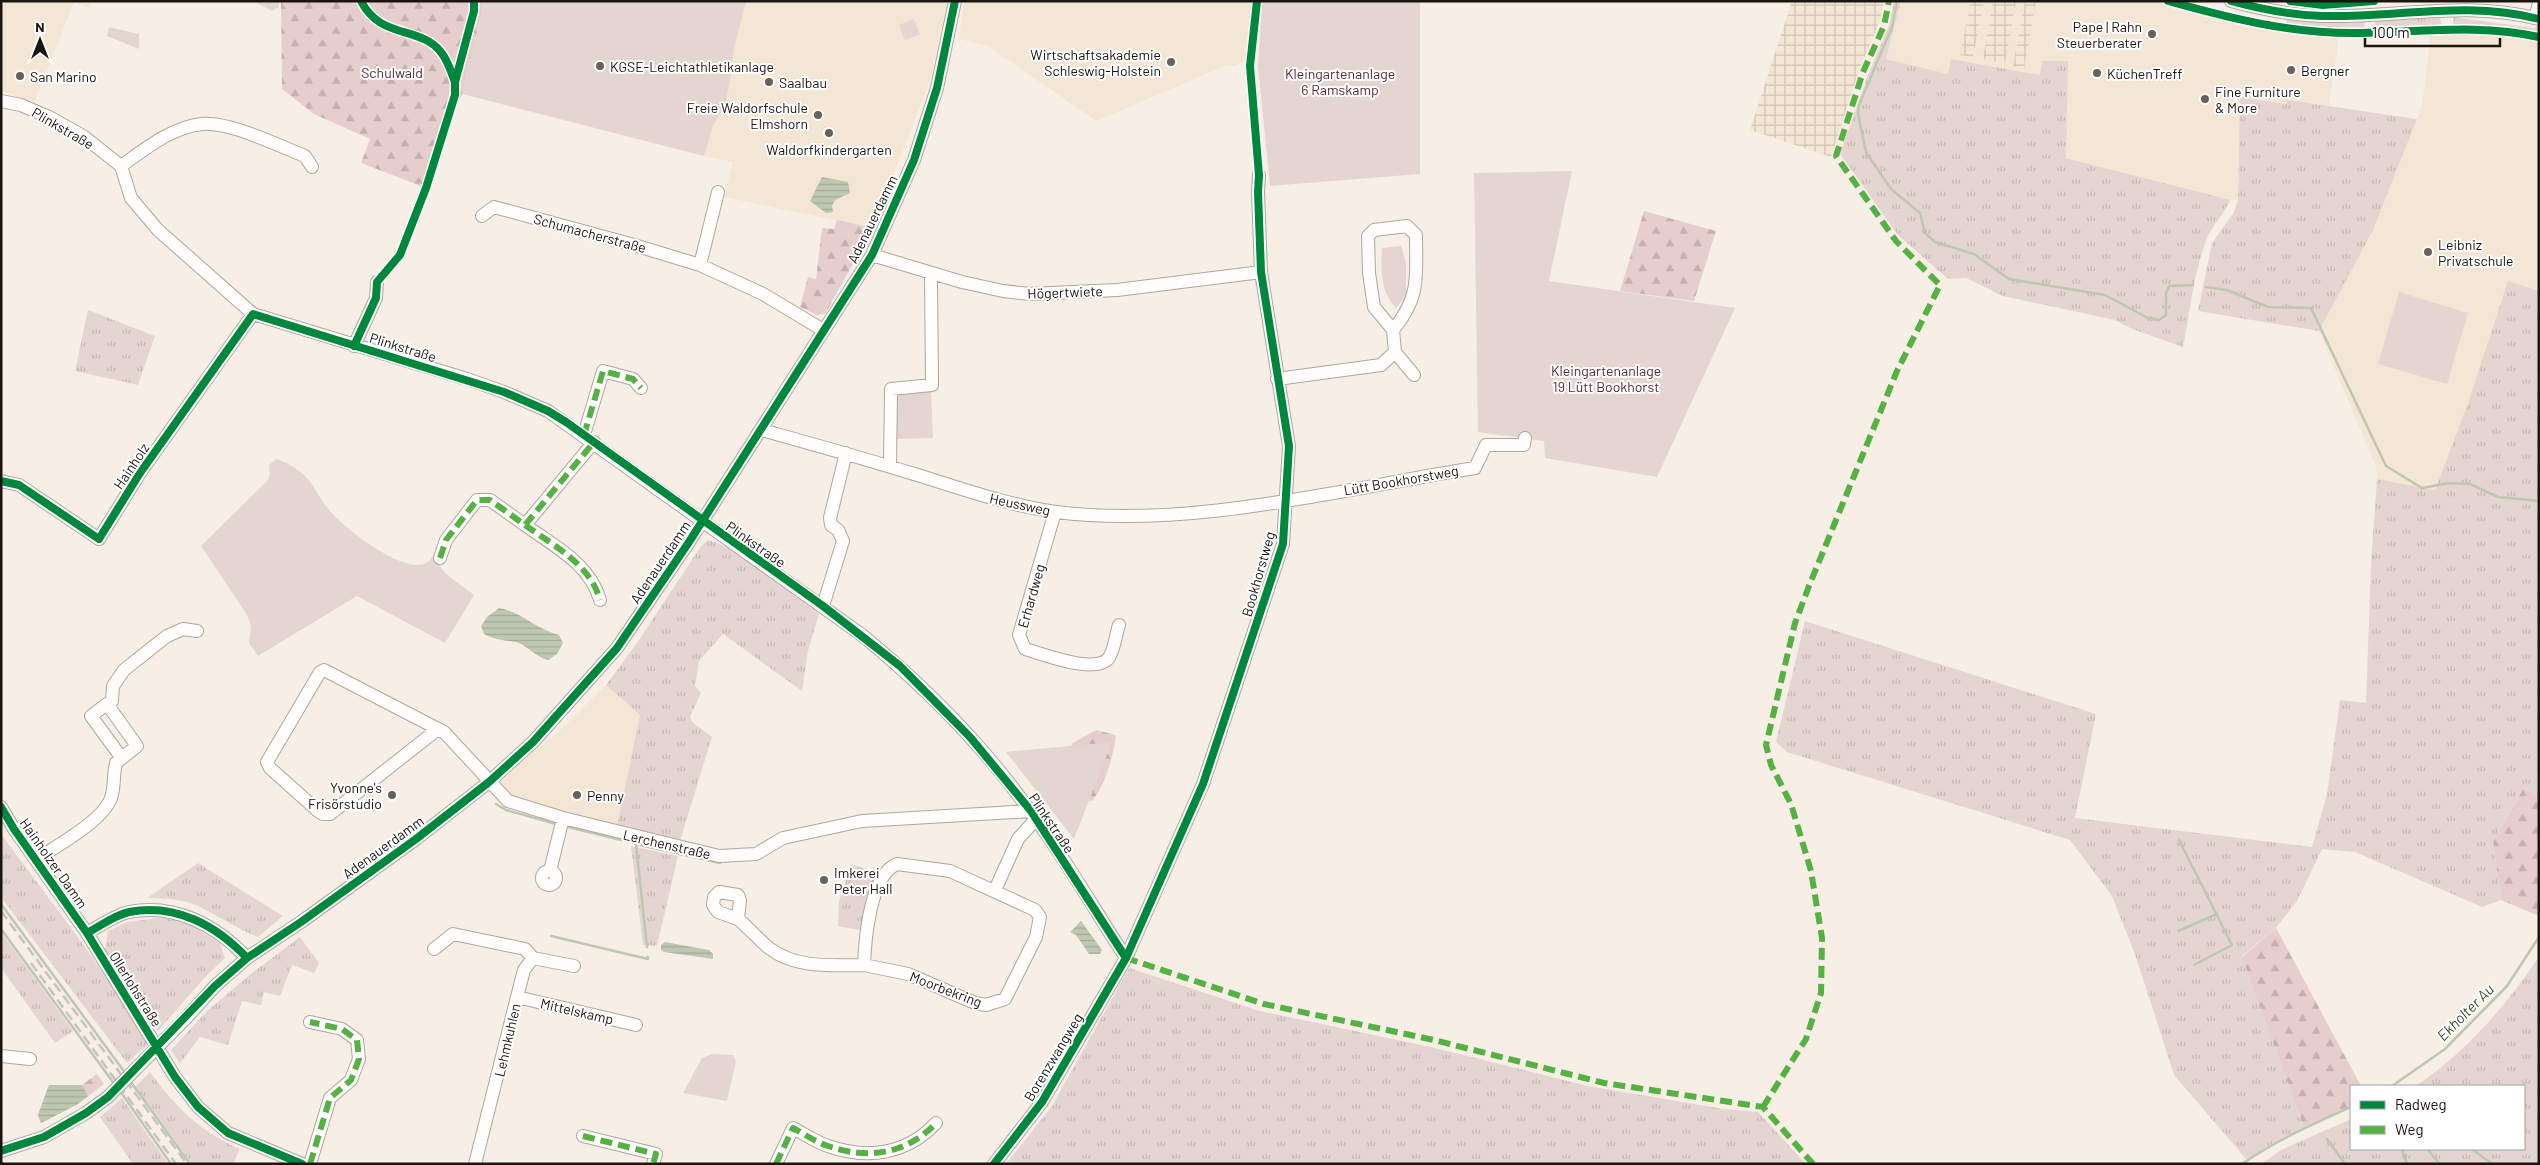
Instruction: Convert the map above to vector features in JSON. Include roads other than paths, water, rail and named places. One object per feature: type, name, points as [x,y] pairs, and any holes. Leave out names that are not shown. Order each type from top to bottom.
[{"type":"street","name":"Adenauerdamm","points":[[1,1152],[44,1137],[86,1113],[108,1097],[215,986],[247,958],[301,922],[408,845],[489,782],[533,742],[617,648],[762,430],[872,255],[899,197],[937,88],[955,1]]},
{"type":"street","points":[[2231,1],[2281,12],[2322,16],[2467,8],[2505,11],[2537,18],[2539,3]]},
{"type":"street","points":[[2322,16],[2323,1]]},
{"type":"street","name":"Plinkstraße","points":[[1,101],[21,105],[51,118],[84,136],[121,166],[131,198],[158,230],[253,314],[504,392],[548,411],[823,606],[900,666],[970,737],[1033,815],[1126,958]]},
{"type":"street","points":[[121,166],[161,138],[194,125],[204,124],[226,126],[305,156],[312,167]]},
{"type":"street","name":"Bookhorstweg","points":[[1126,958],[1203,784],[1283,544],[1289,446],[1261,272],[1259,174]]},
{"type":"street","points":[[700,265],[718,192]]},
{"type":"street","name":"Schumacherstraße","points":[[482,216],[494,207],[700,265],[776,301],[824,330]]},
{"type":"street","points":[[1393,330],[1407,314],[1415,292],[1416,234],[1407,226],[1374,230],[1368,236],[1369,273],[1374,307],[1393,330],[1395,352],[1414,375]]},
{"type":"street","name":"Högertwiete","points":[[872,255],[931,274],[1003,291],[1047,294],[1117,290],[1261,272]]},
{"type":"street","points":[[890,466],[891,389],[932,385],[931,274]]},
{"type":"street","points":[[354,346],[376,298],[377,282]]},
{"type":"street","name":"Hainholz","points":[[1,481],[19,485],[99,539],[140,473],[253,314]]},
{"type":"street","points":[[1277,379],[1381,365],[1395,352]]},
{"type":"street","points":[[525,525],[589,439],[603,370],[633,379],[640,388]]},
{"type":"street","name":"Heussweg","points":[[762,430],[890,466],[993,499],[1055,512],[1133,515],[1170,513],[1287,500]]},
{"type":"street","name":"Lütt Bookhorstweg","points":[[1287,500],[1475,468],[1486,445],[1524,445],[1524,438]]},
{"type":"street","points":[[823,606],[842,541],[838,530],[831,525],[830,518],[846,454]]},
{"type":"street","points":[[440,558],[446,540],[478,500],[490,500],[581,565],[596,586],[600,600]]},
{"type":"street","name":"Erhardweg","points":[[1055,512],[1019,635],[1025,648],[1081,665],[1100,664],[1109,658],[1119,625]]},
{"type":"street","points":[[121,757],[91,716],[112,701],[116,679],[124,670],[167,636],[183,629],[197,631]]},
{"type":"street","name":"Lerchenstraße","points":[[438,729],[330,814],[318,811],[270,768],[267,762],[320,672],[324,670],[444,732],[508,801],[563,818],[719,856],[756,854],[783,838],[862,821],[1033,815]]},
{"type":"street","points":[[36,860],[91,821],[107,807],[112,796],[114,770],[121,757],[137,746],[107,704]]},
{"type":"street","name":"Hainholzer Damm","points":[[1,806],[36,860],[87,932]]},
{"type":"street","points":[[995,890],[1018,839],[1033,815]]},
{"type":"street","points":[[550,871],[563,818]]},
{"type":"street","name":"Moorbekring","points":[[738,919],[754,931],[768,947],[796,962],[824,965],[864,965],[908,974],[975,1003],[986,1005],[1005,999],[1036,937],[1040,917],[1035,910],[950,871],[897,864],[889,867],[882,878],[872,907],[866,936],[864,965]]},
{"type":"street","points":[[87,932],[128,912],[157,910],[186,915],[200,922],[214,930],[247,958]]},
{"type":"street","name":"Ollerlohstraße","points":[[87,932],[175,1077],[198,1107],[228,1133],[302,1164]]},
{"type":"street","points":[[434,950],[453,934],[525,949],[533,958],[574,966]]},
{"type":"street","name":"Lehmkuhlen","points":[[475,1164],[524,970],[533,958]]},
{"type":"street","name":"Borenzwangweg","points":[[994,1164],[1042,1102],[1126,958]]},
{"type":"street","name":"Mittelskamp","points":[[517,997],[636,1025]]},
{"type":"street","points":[[310,1022],[342,1029],[357,1040],[359,1059],[351,1080],[330,1098],[310,1164]]},
{"type":"street","points":[[1,1056],[30,1059]]},
{"type":"street","points":[[776,1164],[793,1128],[827,1146],[848,1152],[865,1153],[894,1150],[914,1143],[936,1123]]},
{"type":"street","points":[[583,1136],[656,1154],[653,1164]]},
{"type":"waterway","points":[[1897,1],[1892,27],[1859,105],[1858,114],[1866,152],[1891,189],[1920,213],[1925,233],[1935,242],[1974,254],[2009,279],[2105,295],[2148,318],[2159,320],[2166,315],[2166,293],[2169,286],[2193,285]]},
{"type":"waterway","points":[[2206,287],[2227,290],[2268,307],[2311,308],[2386,466],[2422,488],[2449,483],[2470,484],[2498,497],[2539,501]]},
{"type":"waterway","points":[[496,804],[506,810],[556,824]]},
{"type":"waterway","points":[[564,826],[621,840]]},
{"type":"waterway","points":[[2179,840],[2232,945],[2194,965]]},
{"type":"waterway","points":[[647,947],[636,844],[720,863]]},
{"type":"waterway","points":[[1,904],[126,1074]]},
{"type":"waterway","points":[[2178,931],[2217,914]]},
{"type":"waterway","points":[[1,929],[115,1085]]},
{"type":"waterway","points":[[551,936],[648,959],[648,957]]},
{"type":"waterway","name":"Ekholter Au","points":[[2393,1085],[2445,1049],[2507,986],[2539,937]]},
{"type":"waterway","points":[[130,1081],[190,1164]]},
{"type":"waterway","points":[[120,1091],[171,1164]]},
{"type":"waterway","name":"Ekholter Au","points":[[2242,1164],[2282,1140],[2350,1107]]},
{"type":"waterway","points":[[2327,1139],[2345,1164]]},
{"type":"waterway","points":[[2402,1150],[2407,1164]]},
{"type":"waterway","points":[[2428,1150],[2440,1164]]},
{"type":"waterway","points":[[2473,1150],[2492,1164]]},
{"type":"railway","points":[[1,911],[187,1164]]},
{"type":"railway","points":[[31,963],[176,1164]]},
{"type":"place","name":"Pape | Rahn Steuerberater","points":[[2152,34]]},
{"type":"place","name":"Wirtschaftsakademie Schleswig-Holstein","points":[[1171,62]]},
{"type":"place","name":"KGSE-Leichtathletikanlage","points":[[600,66]]},
{"type":"place","name":"Bergner","points":[[2291,70]]},
{"type":"place","name":"KüchenTreff","points":[[2097,73]]},
{"type":"place","name":"San Marino","points":[[20,76]]},
{"type":"place","name":"Saalbau","points":[[769,82]]},
{"type":"place","name":"Fine Furniture & More","points":[[2205,99]]},
{"type":"place","name":"Freie Waldorfschule Elmshorn","points":[[818,115]]},
{"type":"place","name":"Waldorfkindergarten","points":[[829,133]]},
{"type":"place","name":"Leibniz Privatschule","points":[[2428,252]]},
{"type":"place","name":"Yvonne's Frisörstudio","points":[[392,795]]},
{"type":"place","name":"Penny","points":[[577,795]]},
{"type":"place","name":"Imkerei Peter Hall","points":[[824,880]]},
{"type":"park label","name":"Schulwald","points":[[392,72]]},
{"type":"park label","name":"Kleingartenanlage 6 Ramskamp","points":[[1340,82]]},
{"type":"park label","name":"Kleingartenanlage 19 Lütt Bookhorst","points":[[1606,378]]}]
